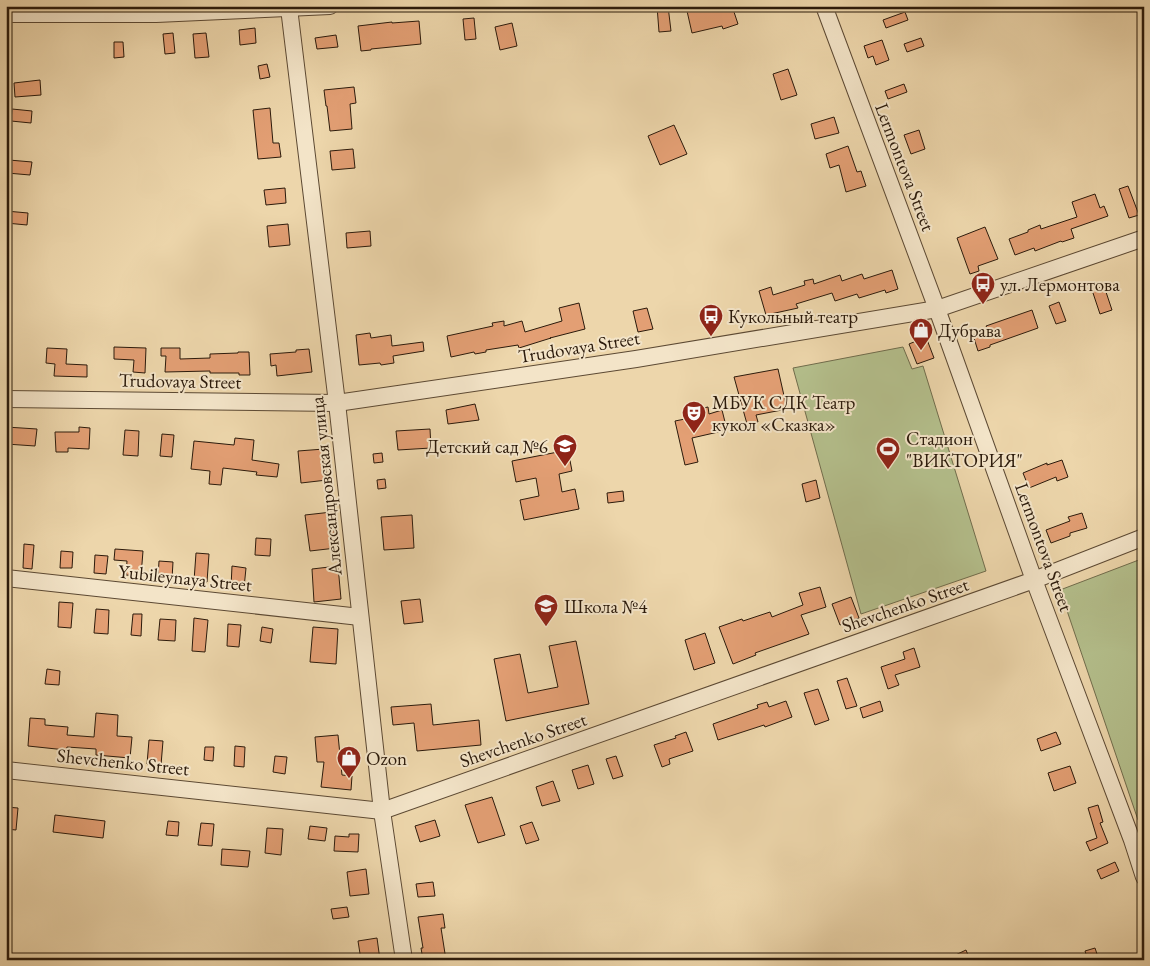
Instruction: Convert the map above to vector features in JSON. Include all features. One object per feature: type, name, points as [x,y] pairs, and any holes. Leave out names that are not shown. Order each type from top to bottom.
[{"type":"street","points":[[6,14],[156,14],[330,6]]},
{"type":"street","name":"Lermontova Street","points":[[824,6],[937,309],[1034,580],[1138,837],[1144,877]]},
{"type":"street","name":"Александровская улица","points":[[289,8],[337,403],[382,811],[404,960]]},
{"type":"street","name":"Trudovaya Street","points":[[6,399],[337,403],[646,357],[937,309],[1144,238]]},
{"type":"street","name":"Shevchenko Street","points":[[6,770],[382,811],[1034,580],[1144,537]]},
{"type":"street","name":"Yubileynaya Street","points":[[6,578],[360,617]]},
{"type":"green space","name":"Стадион \"ВИКТОРИЯ\"","points":[[903,347],[912,369],[923,366],[986,571],[861,614],[793,368]]},
{"type":"green space","points":[[1144,558],[1144,818],[1138,820],[1060,590]]},
{"type":"building","points":[[657,6],[668,6],[671,31],[659,32]]},
{"type":"building","points":[[705,6],[732,6],[738,24],[723,29],[722,26],[692,33],[687,11]]},
{"type":"building","points":[[905,12],[908,20],[886,28],[883,20]]},
{"type":"building","points":[[474,18],[476,39],[465,40],[463,19]]},
{"type":"building","points":[[419,21],[421,44],[361,51],[358,26]]},
{"type":"building","points":[[512,23],[517,46],[500,50],[495,27]]},
{"type":"building","points":[[255,28],[256,43],[240,45],[239,30]]},
{"type":"building","points":[[173,33],[175,53],[165,54],[163,34]]},
{"type":"building","points":[[206,33],[209,57],[195,58],[193,34]]},
{"type":"building","points":[[336,35],[338,47],[317,49],[315,38]]},
{"type":"building","points":[[921,38],[924,46],[907,52],[904,44]]},
{"type":"building","points":[[882,40],[889,60],[876,65],[873,56],[868,58],[864,46]]},
{"type":"building","points":[[114,42],[123,42],[124,57],[114,58]]},
{"type":"building","points":[[267,64],[270,77],[260,79],[258,66]]},
{"type":"building","points":[[788,69],[797,95],[781,100],[773,74]]},
{"type":"building","points":[[40,80],[41,95],[15,97],[14,83]]},
{"type":"building","points":[[904,84],[907,92],[888,99],[885,91]]},
{"type":"building","points":[[354,87],[356,103],[350,104],[352,129],[330,131],[324,90]]},
{"type":"building","points":[[270,108],[273,143],[279,143],[281,157],[258,159],[253,110]]},
{"type":"building","points":[[12,109],[32,111],[31,123],[11,121]]},
{"type":"building","points":[[834,117],[839,133],[815,139],[811,124]]},
{"type":"building","points":[[674,125],[687,154],[660,165],[648,136]]},
{"type":"building","points":[[919,130],[925,149],[911,154],[904,135]]},
{"type":"building","points":[[848,146],[857,172],[861,171],[866,186],[846,192],[839,165],[830,168],[826,154]]},
{"type":"building","points":[[353,149],[355,168],[332,170],[330,151]]},
{"type":"building","points":[[9,160],[32,162],[30,175],[7,173]]},
{"type":"building","points":[[1128,186],[1139,215],[1129,218],[1119,189]]},
{"type":"building","points":[[285,188],[286,203],[266,205],[264,190]]},
{"type":"building","points":[[1095,194],[1100,208],[1104,206],[1108,216],[1071,229],[1074,238],[1035,251],[1034,248],[1015,255],[1009,239],[1040,225],[1041,229],[1077,217],[1072,202]]},
{"type":"building","points":[[6,211],[28,213],[27,225],[6,223]]},
{"type":"building","points":[[288,224],[290,245],[269,247],[267,226]]},
{"type":"building","points":[[985,227],[998,259],[978,266],[979,271],[970,274],[957,238]]},
{"type":"building","points":[[370,231],[371,246],[347,248],[346,233]]},
{"type":"building","points":[[892,270],[898,289],[886,293],[885,290],[859,298],[857,294],[835,301],[832,293],[796,304],[798,308],[766,315],[759,291],[771,287],[773,295],[805,285],[804,281],[813,279],[814,284],[840,275],[842,281],[862,274],[864,279]]},
{"type":"building","points":[[1104,286],[1112,310],[1100,314],[1092,290]]},
{"type":"building","points":[[1059,302],[1066,321],[1056,324],[1049,306]]},
{"type":"building","points":[[579,303],[585,329],[519,348],[518,345],[451,357],[447,336],[493,326],[492,323],[504,321],[504,326],[522,321],[525,332],[562,321],[559,308]]},
{"type":"building","points":[[647,308],[653,329],[638,332],[633,311]]},
{"type":"building","points":[[1032,310],[1038,328],[978,351],[973,335],[988,330],[986,326]]},
{"type":"building","points":[[370,333],[371,338],[391,335],[392,346],[423,342],[424,351],[393,356],[394,363],[359,365],[356,335]]},
{"type":"building","name":"Дубрава","points":[[926,337],[934,358],[917,364],[909,344]]},
{"type":"building","points":[[114,347],[146,348],[145,373],[133,372],[134,360],[114,359]]},
{"type":"building","points":[[47,348],[67,349],[66,364],[87,365],[87,377],[54,376],[55,364],[46,363]]},
{"type":"building","points":[[161,348],[180,348],[180,359],[210,358],[210,354],[249,352],[250,375],[210,373],[210,371],[165,372],[166,356],[161,356]]},
{"type":"building","points":[[309,349],[312,372],[277,376],[276,365],[271,366],[270,354]]},
{"type":"building","points":[[778,369],[787,409],[756,415],[758,422],[747,424],[734,377]]},
{"type":"building","points":[[475,404],[479,420],[448,424],[446,410]]},
{"type":"building","name":"МБУК СДК Театр кукол «Сказка»","points":[[708,407],[709,414],[722,410],[727,430],[692,438],[698,462],[685,465],[675,421],[695,417],[694,410]]},
{"type":"building","points":[[6,427],[37,429],[35,446],[6,444]]},
{"type":"building","points":[[79,427],[90,428],[89,449],[68,448],[68,452],[56,452],[55,432],[79,432]]},
{"type":"building","points":[[430,429],[431,448],[398,450],[396,431]]},
{"type":"building","points":[[125,430],[139,431],[138,456],[123,455]]},
{"type":"building","points":[[162,434],[174,435],[172,457],[160,456]]},
{"type":"building","points":[[235,438],[254,440],[252,460],[279,464],[277,477],[256,475],[257,472],[223,468],[221,485],[209,484],[210,471],[191,469],[194,441],[234,445]]},
{"type":"building","points":[[324,449],[327,480],[301,483],[298,451]]},
{"type":"building","points":[[568,450],[572,471],[559,474],[562,492],[575,489],[579,509],[524,520],[520,500],[539,496],[536,478],[516,482],[512,461]]},
{"type":"building","points":[[382,453],[383,462],[374,463],[373,454]]},
{"type":"building","points":[[1062,460],[1068,477],[1057,481],[1056,477],[1029,488],[1023,473],[1047,463],[1047,465]]},
{"type":"building","points":[[385,479],[386,488],[378,489],[377,480]]},
{"type":"building","points":[[816,480],[820,498],[806,502],[802,484]]},
{"type":"building","points":[[623,491],[624,501],[608,503],[607,493]]},
{"type":"building","points":[[332,512],[336,548],[310,551],[305,515]]},
{"type":"building","points":[[1082,513],[1087,528],[1070,533],[1070,536],[1051,543],[1046,530],[1070,521],[1068,517]]},
{"type":"building","points":[[412,515],[414,548],[384,550],[381,517]]},
{"type":"building","points":[[256,538],[271,539],[270,556],[255,555]]},
{"type":"building","points":[[24,544],[34,545],[32,569],[23,568]]},
{"type":"building","points":[[115,549],[143,551],[141,576],[126,575],[127,561],[114,560]]},
{"type":"building","points":[[61,551],[73,552],[72,568],[60,568]]},
{"type":"building","points":[[196,553],[209,554],[207,582],[194,581]]},
{"type":"building","points":[[95,555],[108,556],[106,574],[94,573]]},
{"type":"building","points":[[159,561],[173,562],[172,579],[158,578]]},
{"type":"building","points":[[232,566],[246,568],[244,588],[231,587]]},
{"type":"building","points":[[338,566],[341,599],[314,602],[312,569]]},
{"type":"building","points":[[820,587],[826,607],[801,615],[809,634],[755,653],[756,655],[733,664],[719,627],[770,612],[772,617],[803,605],[799,593]]},
{"type":"building","points":[[851,597],[859,618],[840,625],[832,604]]},
{"type":"building","points":[[420,599],[423,622],[404,624],[401,601]]},
{"type":"building","points":[[59,602],[73,603],[71,628],[58,627]]},
{"type":"building","points":[[96,609],[109,610],[108,634],[94,633]]},
{"type":"building","points":[[133,614],[142,614],[141,636],[131,635]]},
{"type":"building","points":[[194,618],[208,620],[205,652],[192,651]]},
{"type":"building","points":[[160,619],[176,620],[175,641],[158,640]]},
{"type":"building","points":[[228,624],[241,625],[239,647],[227,646]]},
{"type":"building","points":[[262,627],[273,629],[271,643],[260,641]]},
{"type":"building","points":[[313,627],[338,629],[336,664],[310,662]]},
{"type":"building","points":[[705,633],[715,663],[694,670],[685,640]]},
{"type":"building","points":[[576,641],[589,704],[506,721],[494,659],[520,654],[528,693],[558,687],[549,646]]},
{"type":"building","points":[[914,648],[920,667],[895,675],[899,685],[888,689],[881,667],[905,659],[903,652]]},
{"type":"building","points":[[47,669],[60,671],[59,685],[45,684]]},
{"type":"building","points":[[847,678],[857,706],[846,709],[837,681]]},
{"type":"building","points":[[818,689],[829,720],[815,725],[804,693]]},
{"type":"building","points":[[786,701],[792,717],[765,727],[764,725],[718,740],[713,724],[758,708],[757,705],[767,702],[769,707]]},
{"type":"building","points":[[880,701],[883,711],[863,718],[860,708]]},
{"type":"building","points":[[431,704],[433,725],[479,720],[481,745],[417,751],[414,723],[393,725],[391,707]]},
{"type":"building","points":[[96,713],[118,715],[117,736],[132,737],[130,758],[96,755],[96,749],[67,747],[66,750],[28,746],[30,718],[45,719],[45,725],[68,727],[67,735],[94,737]]},
{"type":"building","points":[[686,732],[693,751],[669,759],[670,764],[662,767],[654,745],[676,738],[675,736]]},
{"type":"building","points":[[1056,732],[1061,744],[1041,751],[1037,739]]},
{"type":"building","points":[[338,735],[342,775],[352,776],[351,790],[321,787],[324,762],[317,762],[315,737]]},
{"type":"building","points":[[149,740],[163,741],[161,765],[147,764]]},
{"type":"building","points":[[235,746],[245,747],[244,767],[234,766]]},
{"type":"building","points":[[205,747],[214,747],[213,761],[204,760]]},
{"type":"building","points":[[275,756],[287,757],[285,774],[273,772]]},
{"type":"building","points":[[616,756],[623,776],[613,779],[606,759]]},
{"type":"building","points":[[588,765],[594,784],[578,789],[572,770]]},
{"type":"building","points":[[1070,766],[1076,783],[1054,791],[1048,773]]},
{"type":"building","points":[[553,781],[560,801],[542,806],[536,787]]},
{"type":"building","points":[[492,797],[505,835],[478,843],[465,805]]},
{"type":"building","points":[[1098,805],[1103,822],[1100,823],[1108,843],[1090,851],[1086,842],[1097,838],[1088,808]]},
{"type":"building","points":[[6,807],[18,808],[16,830],[6,829]]},
{"type":"building","points":[[55,815],[105,821],[103,838],[53,832]]},
{"type":"building","points":[[435,820],[440,836],[420,842],[415,826]]},
{"type":"building","points":[[168,821],[179,822],[178,836],[166,835]]},
{"type":"building","points":[[532,822],[539,840],[526,844],[520,826]]},
{"type":"building","points":[[201,823],[214,824],[212,846],[198,845]]},
{"type":"building","points":[[310,826],[327,828],[325,841],[308,839]]},
{"type":"building","points":[[267,828],[283,829],[281,855],[265,853]]},
{"type":"building","points":[[349,834],[359,834],[358,852],[334,851],[335,836],[349,837]]},
{"type":"building","points":[[222,849],[250,851],[248,867],[221,865]]},
{"type":"building","points":[[1115,862],[1119,871],[1101,879],[1097,870]]},
{"type":"building","points":[[366,869],[369,894],[350,896],[347,872]]},
{"type":"building","points":[[433,882],[435,896],[418,897],[416,884]]},
{"type":"building","points":[[347,907],[349,917],[333,919],[331,909]]},
{"type":"building","points":[[443,914],[445,928],[441,928],[446,960],[423,960],[418,917]]},
{"type":"building","points":[[377,938],[380,960],[361,960],[358,941]]},
{"type":"building","points":[[1095,948],[1099,960],[1088,960],[1085,951]]},
{"type":"building","points":[[966,950],[970,960],[945,960]]},
{"type":"place","name":"ул. Лермонтова","points":[[983,305]]},
{"type":"place","name":"Кукольный театр","points":[[711,337]]},
{"type":"place","name":"Дубрава","points":[[921,351]]},
{"type":"place","name":"МБУК СДК Театр кукол «Сказка»","points":[[694,434]]},
{"type":"place","name":"Детский сад №6","points":[[565,467]]},
{"type":"place","name":"Стадион \"ВИКТОРИЯ\"","points":[[888,470]]},
{"type":"place","name":"Школа №4","points":[[546,627]]},
{"type":"place","name":"Ozon","points":[[349,779]]}]
